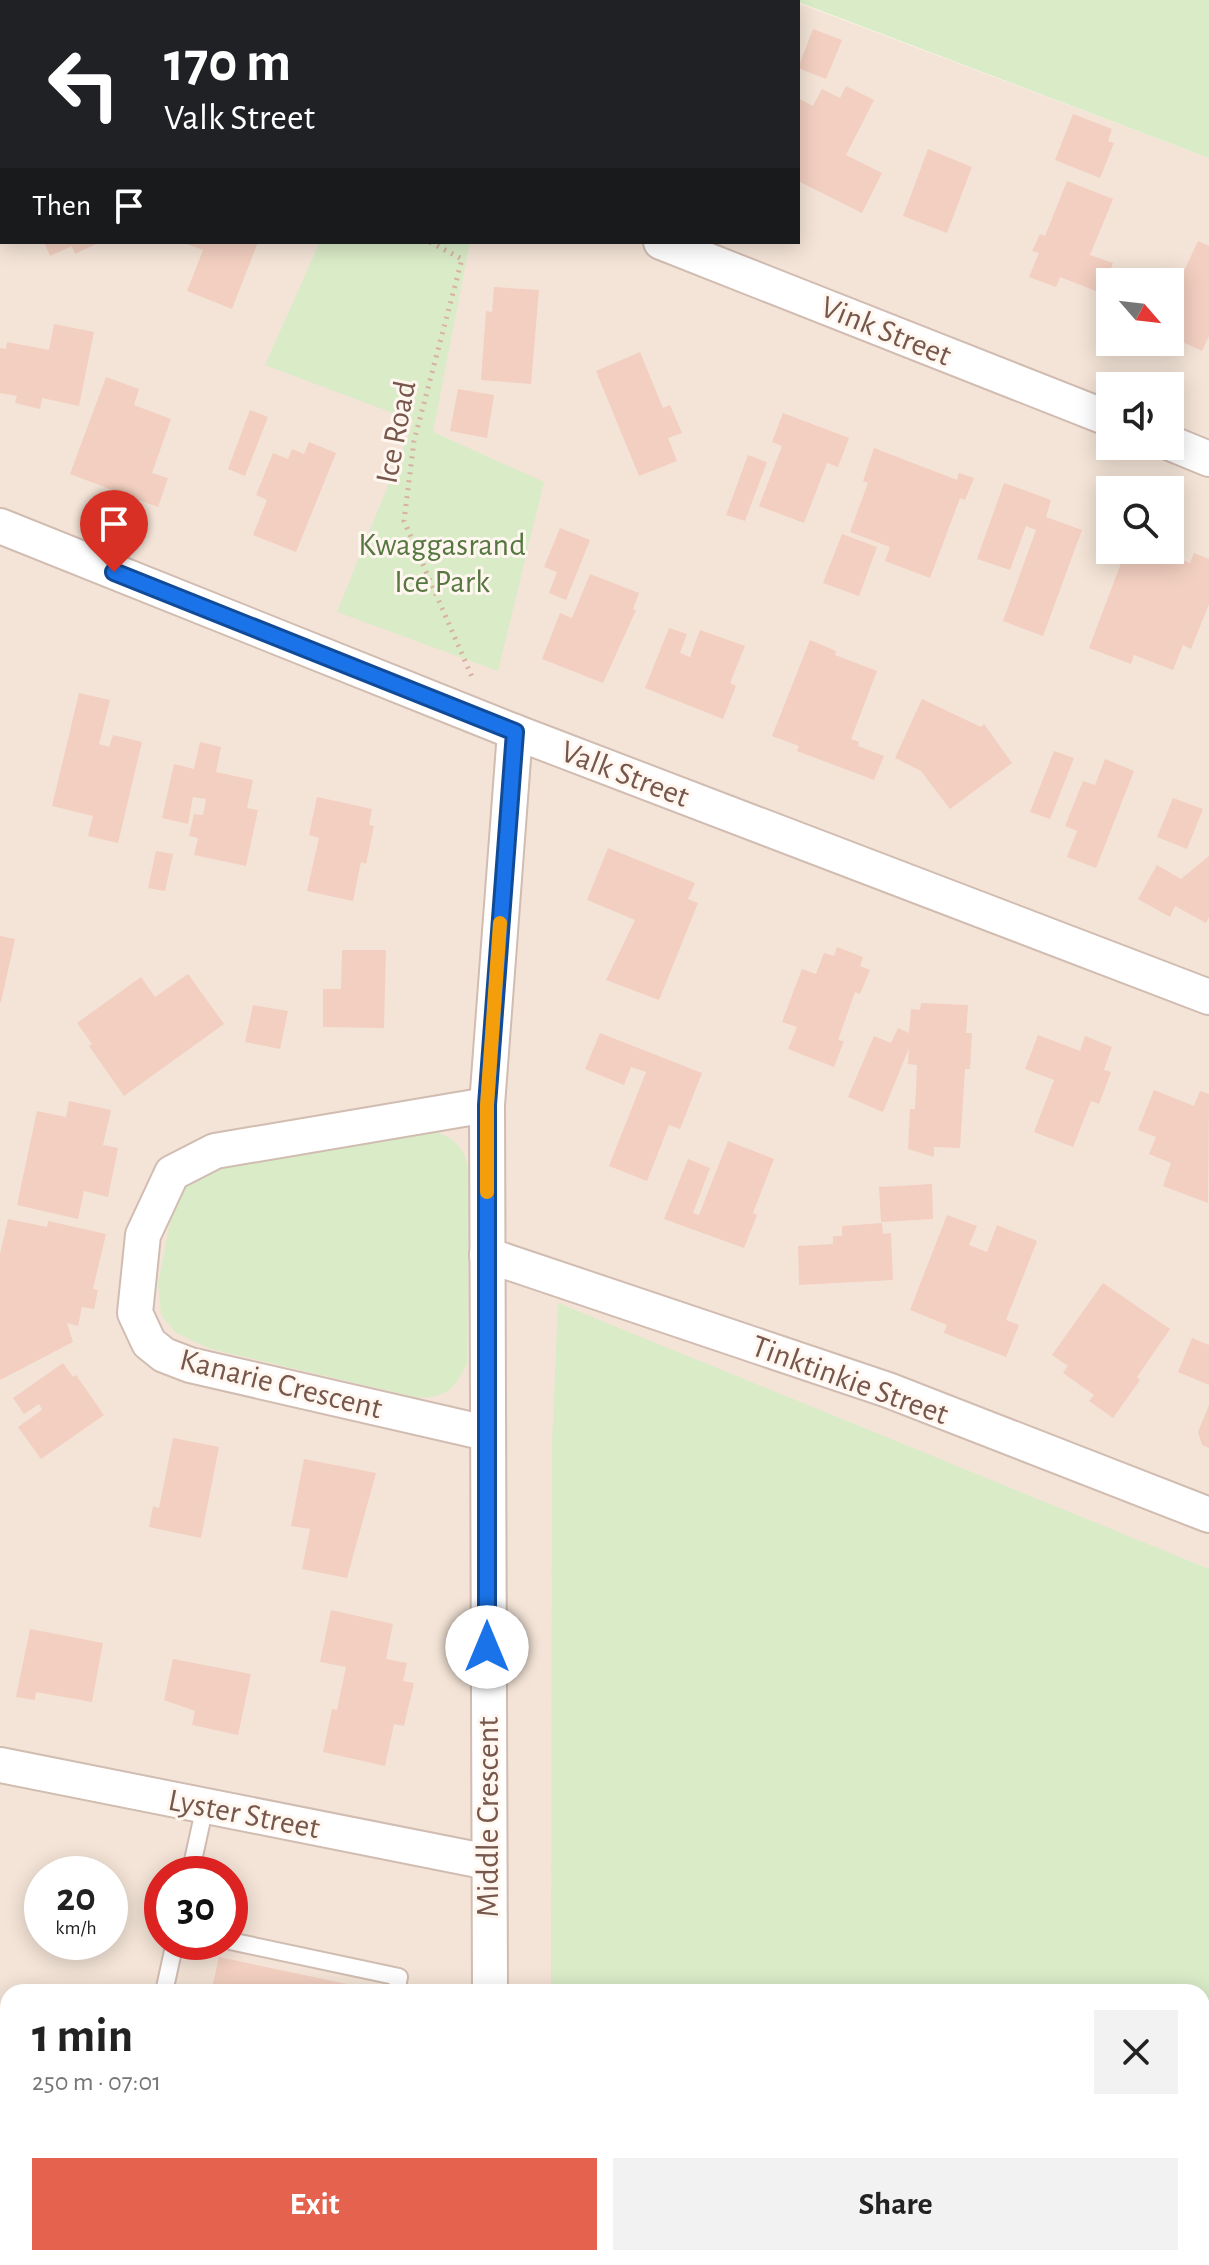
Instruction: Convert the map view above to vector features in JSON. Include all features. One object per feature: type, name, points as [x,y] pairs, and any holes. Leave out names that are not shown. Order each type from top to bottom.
[{"type":"street","name":"Vink Street","points":[[666,244],[1096,413]]},
{"type":"street","points":[[1184,449],[1209,459]]},
{"type":"street","name":"Valk Street","points":[[0,526],[515,732],[1209,997]]},
{"type":"street","name":"Middle Crescent","points":[[490,1984],[487,1105],[515,732]]},
{"type":"street","name":"Kanarie Crescent","points":[[486,1433],[190,1365],[164,1355],[149,1343],[135,1313],[143,1235],[172,1173],[215,1151],[487,1105]]},
{"type":"street","name":"Tinktinkie Street","points":[[487,1255],[888,1390],[1209,1515]]},
{"type":"street","name":"Lyster Street","points":[[0,1765],[488,1862]]},
{"type":"lane","points":[[194,1856],[205,1806]]},
{"type":"lane","points":[[248,1945],[399,1977],[398,1984]]},
{"type":"lane","points":[[166,1984],[171,1960]]},
{"type":"path","name":"Ice Road","points":[[434,244],[462,259],[414,441],[404,521],[476,686]]},
{"type":"shaded area","points":[[800,4],[1209,158],[1209,1984],[0,1984],[0,244],[800,244]]},
{"type":"green space","points":[[800,0],[1209,0],[1209,158],[800,3]]},
{"type":"green space","name":"Kwaggasrand Ice Park","points":[[319,244],[470,244],[433,432],[544,482],[498,671],[337,612],[414,421],[265,365]]},
{"type":"green space","points":[[427,1128],[456,1143],[464,1154],[469,1172],[467,1364],[449,1390],[437,1396],[419,1398],[211,1349],[176,1333],[161,1315],[158,1283],[172,1212],[192,1174],[216,1162]]},
{"type":"green space","points":[[558,1303],[1209,1569],[1209,1984],[551,1984],[552,1442]]},
{"type":"building","points":[[813,29],[842,40],[826,79],[800,69]]},
{"type":"building","points":[[846,86],[874,100],[846,155],[882,173],[862,213],[800,182],[800,99],[813,106],[822,89],[840,98]]},
{"type":"building","points":[[1073,114],[1112,129],[1108,141],[1114,143],[1100,178],[1055,160]]},
{"type":"building","points":[[928,149],[972,167],[947,233],[903,216]]},
{"type":"building","points":[[1067,181],[1113,199],[1090,255],[1113,263],[1111,268],[1096,268],[1096,291],[1060,277],[1056,287],[1029,277],[1039,253],[1032,251],[1040,234],[1045,236]]},
{"type":"building","points":[[1198,241],[1209,246],[1209,336],[1202,351],[1184,343],[1184,271]]},
{"type":"building","points":[[45,244],[96,244],[75,254],[72,246],[50,256]]},
{"type":"building","points":[[187,244],[257,244],[232,309],[187,291],[203,250]]},
{"type":"building","points":[[494,287],[539,290],[531,384],[481,380],[486,311],[492,312]]},
{"type":"building","points":[[54,324],[94,332],[79,406],[42,398],[40,409],[15,403],[17,396],[0,393],[0,348],[6,349],[7,342],[49,350]]},
{"type":"building","points":[[640,352],[663,408],[670,405],[682,433],[668,438],[677,461],[639,476],[596,371]]},
{"type":"building","points":[[106,377],[139,389],[134,405],[171,419],[152,473],[168,478],[158,507],[70,474]]},
{"type":"building","points":[[458,389],[494,395],[487,438],[450,431]]},
{"type":"building","points":[[250,410],[268,417],[245,476],[228,469]]},
{"type":"building","points":[[783,413],[849,438],[838,467],[827,463],[804,523],[759,506],[782,446],[772,442]]},
{"type":"building","points":[[309,442],[336,453],[296,552],[253,535],[267,500],[256,495],[273,453],[288,459],[292,449],[304,454]]},
{"type":"building","points":[[874,448],[957,480],[959,473],[974,478],[965,500],[960,498],[930,578],[885,561],[890,547],[850,532],[868,483],[863,481]]},
{"type":"building","points":[[748,455],[767,462],[745,521],[726,515]]},
{"type":"building","points":[[1004,483],[1051,500],[1046,517],[1082,530],[1043,636],[1003,621],[1036,530],[1026,526],[1010,570],[977,559]]},
{"type":"building","points":[[560,528],[590,540],[566,600],[549,593],[557,572],[544,567]]},
{"type":"building","points":[[842,534],[877,547],[859,596],[823,583]]},
{"type":"building","points":[[1194,553],[1209,559],[1209,604],[1191,649],[1183,645],[1173,670],[1134,655],[1131,664],[1089,648],[1121,564],[1184,564],[1184,561],[1190,563]]},
{"type":"building","points":[[590,574],[639,593],[633,609],[636,610],[603,683],[542,659],[560,613],[572,618]]},
{"type":"building","points":[[669,628],[687,634],[680,653],[690,657],[700,630],[745,646],[730,683],[736,686],[723,719],[645,688]]},
{"type":"building","points":[[810,640],[836,651],[835,655],[877,671],[851,739],[859,742],[858,746],[884,756],[874,780],[797,751],[799,746],[772,736]]},
{"type":"building","points":[[79,693],[110,700],[99,744],[109,747],[113,735],[142,742],[118,843],[88,836],[93,816],[52,806]]},
{"type":"building","points":[[922,699],[981,727],[984,724],[1012,763],[950,809],[921,771],[895,758]]},
{"type":"building","points":[[200,742],[221,747],[216,772],[253,780],[247,808],[258,810],[246,866],[194,855],[198,838],[189,836],[194,814],[203,815],[206,799],[193,797],[188,824],[162,818],[174,764],[194,769]]},
{"type":"building","points":[[1054,751],[1074,758],[1050,819],[1030,812]]},
{"type":"building","points":[[1105,759],[1134,771],[1096,868],[1067,857],[1077,831],[1065,826],[1083,781],[1095,785]]},
{"type":"building","points":[[317,797],[372,809],[369,825],[374,826],[366,864],[361,862],[353,901],[307,891],[319,838],[309,835]]},
{"type":"building","points":[[1173,798],[1203,809],[1187,849],[1157,837]]},
{"type":"building","points":[[608,848],[695,883],[688,899],[698,903],[659,1000],[606,980],[635,920],[587,900]]},
{"type":"building","points":[[156,851],[173,854],[165,891],[148,888]]},
{"type":"building","points":[[1209,856],[1209,917],[1206,923],[1175,906],[1170,917],[1138,899],[1157,865],[1181,879]]},
{"type":"building","points":[[0,936],[15,939],[1,1002],[0,1002]]},
{"type":"building","points":[[837,947],[863,957],[860,966],[870,970],[860,994],[855,992],[838,1040],[844,1041],[834,1067],[788,1049],[797,1027],[782,1022],[802,969],[816,974],[824,953],[834,956]]},
{"type":"building","points":[[342,950],[386,950],[384,1028],[323,1027],[323,989],[341,989]]},
{"type":"building","points":[[188,974],[224,1024],[124,1096],[77,1023],[141,977],[155,997]]},
{"type":"building","points":[[921,1003],[968,1005],[966,1033],[972,1033],[970,1069],[965,1069],[960,1148],[934,1147],[934,1157],[908,1149],[910,1109],[915,1109],[917,1065],[908,1064],[909,1048],[883,1112],[848,1097],[874,1036],[891,1043],[898,1028],[909,1033],[911,1009],[920,1010]]},
{"type":"building","points":[[253,1005],[288,1011],[280,1049],[245,1042]]},
{"type":"building","points":[[600,1033],[702,1073],[680,1129],[669,1125],[647,1181],[609,1166],[646,1072],[631,1067],[624,1085],[585,1069]]},
{"type":"building","points":[[1038,1035],[1080,1051],[1085,1036],[1112,1047],[1104,1070],[1111,1072],[1099,1104],[1091,1101],[1073,1147],[1034,1132],[1054,1080],[1025,1069]]},
{"type":"building","points":[[1154,1090],[1194,1106],[1200,1091],[1209,1094],[1208,1203],[1163,1186],[1171,1163],[1149,1154],[1156,1137],[1138,1130]]},
{"type":"building","points":[[69,1101],[111,1110],[103,1145],[118,1148],[108,1197],[84,1191],[78,1219],[17,1205],[37,1111],[66,1117]]},
{"type":"building","points":[[728,1141],[774,1159],[753,1213],[757,1215],[744,1248],[664,1219],[688,1159],[710,1168],[693,1213],[699,1215]]},
{"type":"building","points":[[932,1184],[933,1219],[881,1222],[879,1187]]},
{"type":"building","points":[[947,1215],[977,1226],[969,1245],[987,1252],[997,1225],[1037,1241],[1006,1320],[1019,1325],[1006,1357],[944,1333],[947,1325],[910,1310]]},
{"type":"building","points":[[8,1219],[47,1227],[48,1221],[106,1234],[93,1289],[98,1290],[94,1309],[82,1307],[78,1326],[67,1323],[73,1342],[0,1380],[0,1254]]},
{"type":"building","points":[[882,1223],[883,1234],[891,1233],[893,1280],[799,1285],[798,1246],[833,1244],[833,1236],[842,1236],[842,1226]]},
{"type":"building","points":[[1103,1283],[1170,1329],[1113,1418],[1089,1401],[1094,1395],[1063,1373],[1068,1366],[1052,1355]]},
{"type":"building","points":[[1192,1338],[1209,1345],[1209,1385],[1178,1372]]},
{"type":"building","points":[[63,1363],[73,1377],[76,1375],[104,1415],[41,1459],[18,1427],[42,1410],[39,1404],[24,1414],[13,1398]]},
{"type":"building","points":[[1209,1405],[1209,1448],[1202,1445],[1198,1432]]},
{"type":"building","points":[[173,1438],[219,1447],[201,1538],[149,1527],[153,1506],[159,1508]]},
{"type":"building","points":[[304,1459],[376,1473],[347,1578],[302,1569],[310,1529],[291,1526]]},
{"type":"building","points":[[331,1610],[393,1624],[386,1659],[407,1663],[403,1681],[414,1683],[404,1726],[394,1724],[385,1766],[323,1752],[332,1709],[337,1710],[346,1667],[320,1662]]},
{"type":"building","points":[[30,1629],[103,1643],[92,1702],[36,1692],[35,1700],[16,1697]]},
{"type":"building","points":[[173,1659],[251,1674],[238,1735],[192,1725],[195,1711],[164,1700]]},
{"type":"building","points":[[218,1960],[233,1960],[347,1984],[213,1984]]},
{"type":"slow traffic","points":[[487,1192],[487,1105],[500,923]]},
{"type":"route","points":[[114,572],[515,732],[487,1105],[487,1647]]}]
